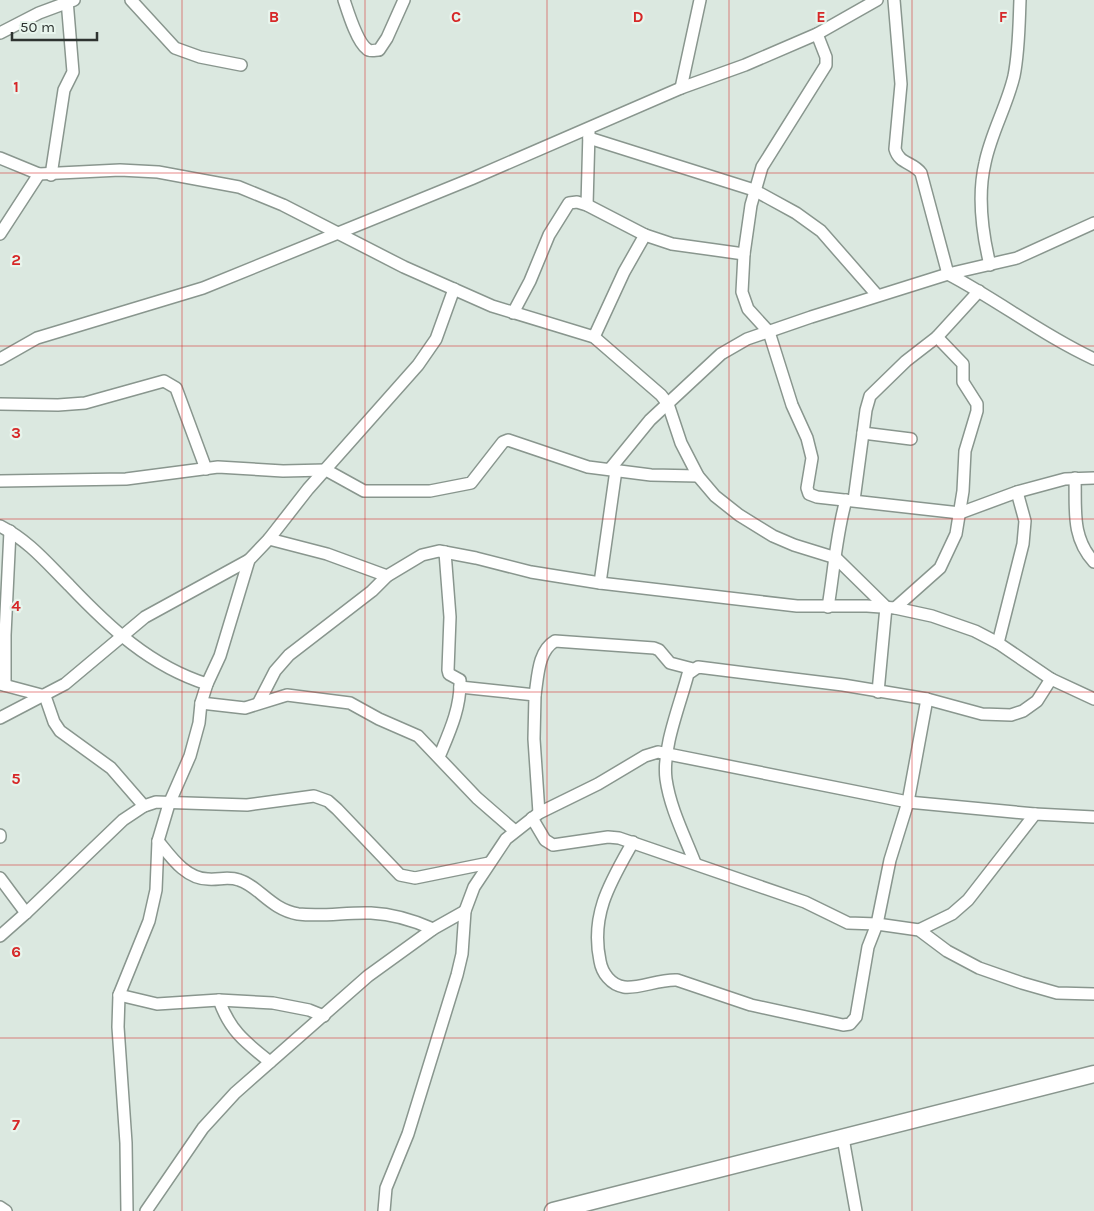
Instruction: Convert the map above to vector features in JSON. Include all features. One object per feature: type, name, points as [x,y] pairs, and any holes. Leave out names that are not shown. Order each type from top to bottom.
[{"type":"main road","points":[[553,1211],[1094,1074]]},
{"type":"street","points":[[131,0],[175,48],[200,57],[241,65]]},
{"type":"street","points":[[344,0],[360,39],[367,49],[372,51],[379,50],[387,38],[404,0]]},
{"type":"street","points":[[681,88],[700,0]]},
{"type":"street","points":[[0,359],[37,338],[203,288],[337,232],[589,133],[681,88],[745,65],[818,34],[877,0]]},
{"type":"street","points":[[894,0],[901,84],[895,149],[897,157],[902,162],[918,168],[922,173],[926,197],[948,274],[979,291],[1037,329],[1094,359]]},
{"type":"street","points":[[990,265],[984,240],[981,185],[985,162],[1014,77],[1018,49],[1020,0]]},
{"type":"street","points":[[0,33],[39,13],[70,1],[73,72],[64,90],[51,175]]},
{"type":"street","points":[[818,34],[826,58],[826,65],[762,167],[754,190],[744,254],[742,292],[748,308],[769,332],[792,404],[810,447],[812,458],[807,488],[809,494],[817,497],[960,513],[1017,492],[1075,478],[1094,478]]},
{"type":"street","points":[[589,133],[754,190],[812,223],[877,295]]},
{"type":"street","points":[[587,205],[589,133]]},
{"type":"street","points":[[0,158],[39,174],[51,175],[120,170],[158,172],[210,180],[239,187],[337,232],[404,267],[454,289],[513,313],[562,325],[594,337],[661,395],[668,404],[681,443],[698,476],[715,496],[739,515],[773,536],[794,545],[836,558],[890,607]]},
{"type":"street","points":[[0,234],[39,174]]},
{"type":"street","points":[[513,313],[530,282],[549,236],[564,210],[570,204],[577,202],[587,205],[645,235],[672,244],[744,254]]},
{"type":"street","points":[[600,583],[613,469],[633,439],[720,354],[747,340],[877,295],[948,274],[1017,258],[1094,223]]},
{"type":"street","points":[[594,337],[627,265],[645,235]]},
{"type":"street","points":[[0,718],[46,696],[90,664],[122,635],[162,606],[249,560],[297,502],[418,365],[436,339],[454,289]]},
{"type":"street","points":[[828,607],[836,558],[838,530],[850,500],[870,396],[906,361],[937,337],[979,291]]},
{"type":"street","points":[[878,692],[890,607],[940,568],[956,534],[960,513],[965,451],[976,418],[976,404],[963,382],[963,364],[937,337]]},
{"type":"street","points":[[0,404],[58,405],[85,403],[164,382],[176,388],[206,469]]},
{"type":"street","points":[[863,433],[911,439]]},
{"type":"street","points":[[0,481],[126,479],[206,469],[326,470],[364,491],[430,491],[472,483],[503,442],[508,440],[588,467],[651,475],[698,476]]},
{"type":"street","points":[[1075,478],[1075,523],[1079,540],[1094,562]]},
{"type":"street","points":[[998,643],[1023,544],[1025,521],[1017,492]]},
{"type":"street","points":[[5,528],[40,553],[80,597],[122,635],[163,667],[207,684]]},
{"type":"street","points":[[5,528],[2,685],[46,696]]},
{"type":"street","points":[[268,539],[327,554],[387,576]]},
{"type":"street","points":[[439,758],[454,721],[460,687],[460,680],[449,674],[448,670],[450,617],[445,552]]},
{"type":"street","points":[[259,702],[275,671],[289,655],[366,595],[387,576],[422,555],[445,552],[531,572],[600,583],[797,606],[890,607],[932,616],[998,643],[1051,679],[1094,699]]},
{"type":"street","points":[[126,1211],[126,1143],[118,1027],[118,995],[149,921],[154,903],[158,842],[169,804],[190,756],[199,723],[201,703],[207,684],[220,656],[249,560]]},
{"type":"street","points":[[693,669],[670,663],[659,650],[654,648],[555,642],[547,646],[543,654],[535,695],[534,739],[536,816],[545,840],[553,846],[608,837],[633,842],[805,902],[848,923],[877,924],[919,930],[947,951],[979,968],[1057,993],[1094,994]]},
{"type":"street","points":[[695,864],[670,800],[666,778],[667,754],[688,674],[693,669],[698,667],[816,682],[927,699],[982,714],[1011,714],[1023,711],[1037,700],[1051,679]]},
{"type":"street","points":[[460,687],[535,695]]},
{"type":"street","points":[[46,696],[54,722],[60,731],[112,768],[144,806]]},
{"type":"street","points":[[201,703],[245,708],[259,702],[287,696],[350,703],[379,719],[418,736],[477,798],[515,831]]},
{"type":"street","points":[[633,842],[604,898],[597,923],[597,948],[604,974],[616,984],[624,987],[666,979],[678,980],[751,1005],[843,1026],[850,1024],[856,1017],[868,947],[877,924],[890,860],[908,802],[927,699]]},
{"type":"street","points":[[384,1211],[386,1188],[408,1134],[457,976],[462,954],[465,911],[474,887],[489,863],[515,831],[536,816],[598,784],[645,756],[658,752],[908,802],[1035,814],[1094,817]]},
{"type":"street","points":[[0,936],[123,820],[144,806],[156,802],[169,804],[247,805],[314,796],[328,801],[337,808],[400,875],[415,878],[489,863]]},
{"type":"street","points":[[919,930],[952,914],[968,900],[1035,814]]},
{"type":"street","points":[[158,842],[175,862],[198,878],[209,880],[226,877],[244,881],[278,907],[296,913],[338,916],[369,913],[394,915],[414,920],[433,929]]},
{"type":"street","points":[[0,878],[26,913]]},
{"type":"street","points":[[146,1211],[203,1128],[234,1093],[368,976],[433,929],[465,911]]},
{"type":"street","points":[[118,995],[164,1004],[220,1000],[281,1004],[324,1016]]},
{"type":"street","points":[[220,1000],[226,1019],[235,1032],[270,1062]]},
{"type":"street","points":[[843,1138],[856,1211]]},
{"type":"street","points":[[0,1207],[6,1211]]}]
